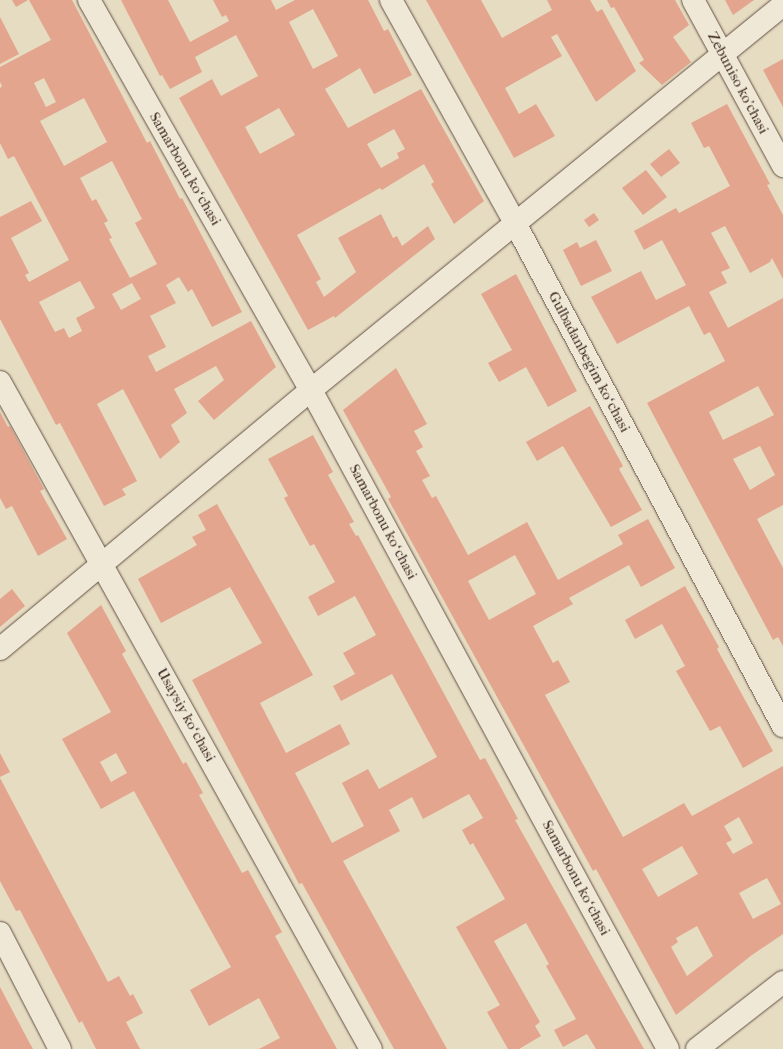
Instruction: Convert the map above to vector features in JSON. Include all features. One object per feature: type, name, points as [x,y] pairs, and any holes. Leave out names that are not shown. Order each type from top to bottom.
[{"type":"street","name":"Samarbonu koʻchasi","points":[[89,0],[311,390],[668,1049]]},
{"type":"street","name":"Gulbadanbegim koʻchasi","points":[[391,0],[516,225],[783,726]]},
{"type":"street","name":"Zebuniso ko'chasi","points":[[693,0],[783,166]]},
{"type":"street","points":[[0,649],[311,390],[516,225],[783,5]]},
{"type":"street","name":"Usaysiy koʻchasi","points":[[0,382],[371,1049]]},
{"type":"street","points":[[0,932],[60,1049]]},
{"type":"street","points":[[697,1049],[783,982]]},
{"type":"building","points":[[12,0],[28,0],[16,7]]},
{"type":"building","points":[[29,0],[72,0],[147,143],[150,141],[242,312],[212,327],[192,289],[188,292],[179,277],[166,285],[176,303],[150,316],[166,347],[148,356],[156,372],[251,321],[276,367],[214,420],[198,401],[224,380],[216,366],[174,389],[187,413],[171,425],[180,442],[160,459],[123,389],[97,404],[137,481],[122,489],[126,495],[104,506],[60,423],[56,425],[0,319],[0,217],[31,201],[42,221],[11,238],[29,273],[25,275],[29,282],[69,260],[14,156],[8,159],[0,143],[0,88],[2,86],[0,82],[0,67],[51,40]],"holes":[[[44,78],[56,102],[46,107],[34,83]],[[84,98],[107,142],[64,166],[40,121]],[[112,161],[142,219],[135,223],[157,264],[130,278],[109,239],[112,238],[104,223],[108,221],[96,199],[92,201],[80,178]],[[80,281],[95,308],[76,318],[82,331],[69,338],[64,328],[55,332],[39,302]],[[132,283],[141,299],[121,310],[112,294]]]},
{"type":"building","points":[[121,0],[168,0],[190,42],[229,21],[226,15],[222,17],[213,0],[271,0],[276,10],[295,0],[368,0],[384,31],[388,29],[412,75],[374,94],[360,68],[325,89],[348,128],[421,89],[484,201],[454,224],[431,184],[434,182],[424,164],[382,190],[380,188],[297,235],[321,279],[316,282],[324,297],[356,272],[338,238],[381,214],[393,238],[397,236],[402,246],[428,226],[435,239],[335,318],[334,316],[308,330],[179,98],[212,79],[221,96],[258,76],[236,35],[195,57],[202,72],[170,89],[162,75],[160,76]],"holes":[[[313,9],[338,56],[313,69],[289,22]],[[279,108],[295,135],[260,154],[245,127]],[[394,129],[405,149],[397,153],[399,158],[381,168],[367,144]]]},
{"type":"building","points":[[426,0],[481,0],[502,38],[552,10],[547,0],[590,0],[597,12],[602,9],[636,71],[596,102],[557,34],[551,37],[562,56],[505,88],[519,114],[536,104],[555,136],[514,158]]},
{"type":"building","points":[[607,0],[675,0],[689,25],[673,37],[691,62],[662,85],[639,63],[644,60],[614,7],[611,8]]},
{"type":"building","points":[[725,0],[754,0],[733,15]]},
{"type":"building","points":[[0,17],[19,54],[0,64]]},
{"type":"building","points":[[783,59],[783,107],[763,70]]},
{"type":"building","points":[[727,104],[770,184],[767,185],[783,215],[783,279],[772,258],[770,262],[750,273],[725,226],[711,233],[730,268],[721,272],[727,283],[709,292],[728,328],[783,298],[783,505],[757,519],[783,568],[783,646],[778,637],[773,640],[647,403],[725,361],[710,332],[704,335],[689,306],[617,344],[591,297],[641,271],[656,300],[686,285],[662,240],[644,250],[634,231],[676,208],[679,213],[730,186],[709,146],[704,148],[691,123]],"holes":[[[758,386],[774,415],[723,440],[709,412]],[[760,446],[775,475],[750,490],[733,459]]]},
{"type":"building","points":[[669,149],[680,163],[661,177],[650,164]]},
{"type":"building","points":[[646,170],[667,197],[643,215],[622,188]]},
{"type":"building","points":[[594,213],[599,220],[589,227],[584,220]]},
{"type":"building","points":[[596,240],[612,271],[581,286],[563,250],[577,242],[580,248]]},
{"type":"building","points":[[516,274],[577,391],[548,407],[526,367],[499,382],[488,363],[512,350],[481,294]]},
{"type":"building","points":[[396,368],[427,424],[414,431],[423,447],[416,451],[430,476],[422,480],[432,498],[436,496],[468,555],[527,522],[558,580],[623,544],[618,535],[648,519],[675,568],[641,587],[629,565],[569,598],[573,604],[533,626],[553,663],[558,660],[570,682],[545,695],[623,837],[684,803],[692,816],[783,766],[783,934],[752,955],[676,1015],[596,869],[593,871],[388,499],[391,497],[343,410]],"holes":[[[515,555],[536,594],[489,620],[468,581]],[[739,817],[753,843],[733,854],[726,843],[732,840],[724,826]],[[682,846],[698,874],[658,897],[642,869]],[[767,878],[781,904],[753,919],[739,893]],[[697,926],[713,956],[687,976],[671,947],[678,942],[676,938]]]},
{"type":"building","points":[[590,406],[623,466],[619,469],[642,510],[611,527],[563,446],[537,461],[526,442]]},
{"type":"building","points":[[0,412],[8,427],[10,426],[44,489],[40,491],[67,539],[38,556],[12,506],[6,509],[0,498]]},
{"type":"building","points":[[313,435],[333,472],[328,475],[354,522],[349,524],[356,536],[358,535],[480,760],[485,758],[518,819],[515,820],[644,1049],[596,1049],[587,1034],[563,1047],[554,1030],[576,1019],[546,966],[549,964],[526,923],[494,941],[540,1022],[535,1026],[541,1036],[519,1049],[508,1049],[487,1012],[500,1005],[456,927],[505,899],[473,843],[470,845],[462,830],[483,818],[469,794],[423,819],[412,797],[389,810],[400,831],[343,861],[447,1049],[394,1049],[302,883],[299,884],[192,680],[262,643],[230,587],[161,623],[138,579],[197,545],[192,537],[206,530],[198,515],[217,504],[313,675],[260,703],[286,753],[340,724],[350,744],[295,773],[332,843],[364,826],[342,783],[368,769],[379,789],[437,757],[392,674],[341,701],[333,686],[355,674],[343,653],[376,635],[355,596],[318,616],[308,597],[335,582],[314,544],[310,546],[284,498],[288,496],[268,459]]},
{"type":"building","points":[[685,586],[773,751],[743,768],[720,726],[710,731],[676,671],[685,666],[662,624],[635,639],[625,620]]},
{"type":"building","points":[[12,589],[25,606],[0,627],[0,599]]},
{"type":"building","points":[[101,605],[126,651],[122,654],[183,764],[186,762],[203,793],[199,795],[242,873],[248,870],[282,932],[275,936],[337,1049],[259,1049],[280,1038],[259,998],[209,1026],[190,990],[231,967],[134,791],[101,809],[62,739],[111,712],[67,633]],"holes":[[[116,753],[127,773],[111,782],[100,762]]]},
{"type":"building","points":[[0,753],[10,772],[0,777]]},
{"type":"building","points":[[0,778],[108,982],[119,976],[130,996],[133,994],[143,1013],[126,1022],[140,1049],[96,1049],[82,1021],[79,1023],[20,910],[16,911],[0,881]]},
{"type":"building","points":[[0,987],[28,1040],[33,1049],[0,1049]]}]
